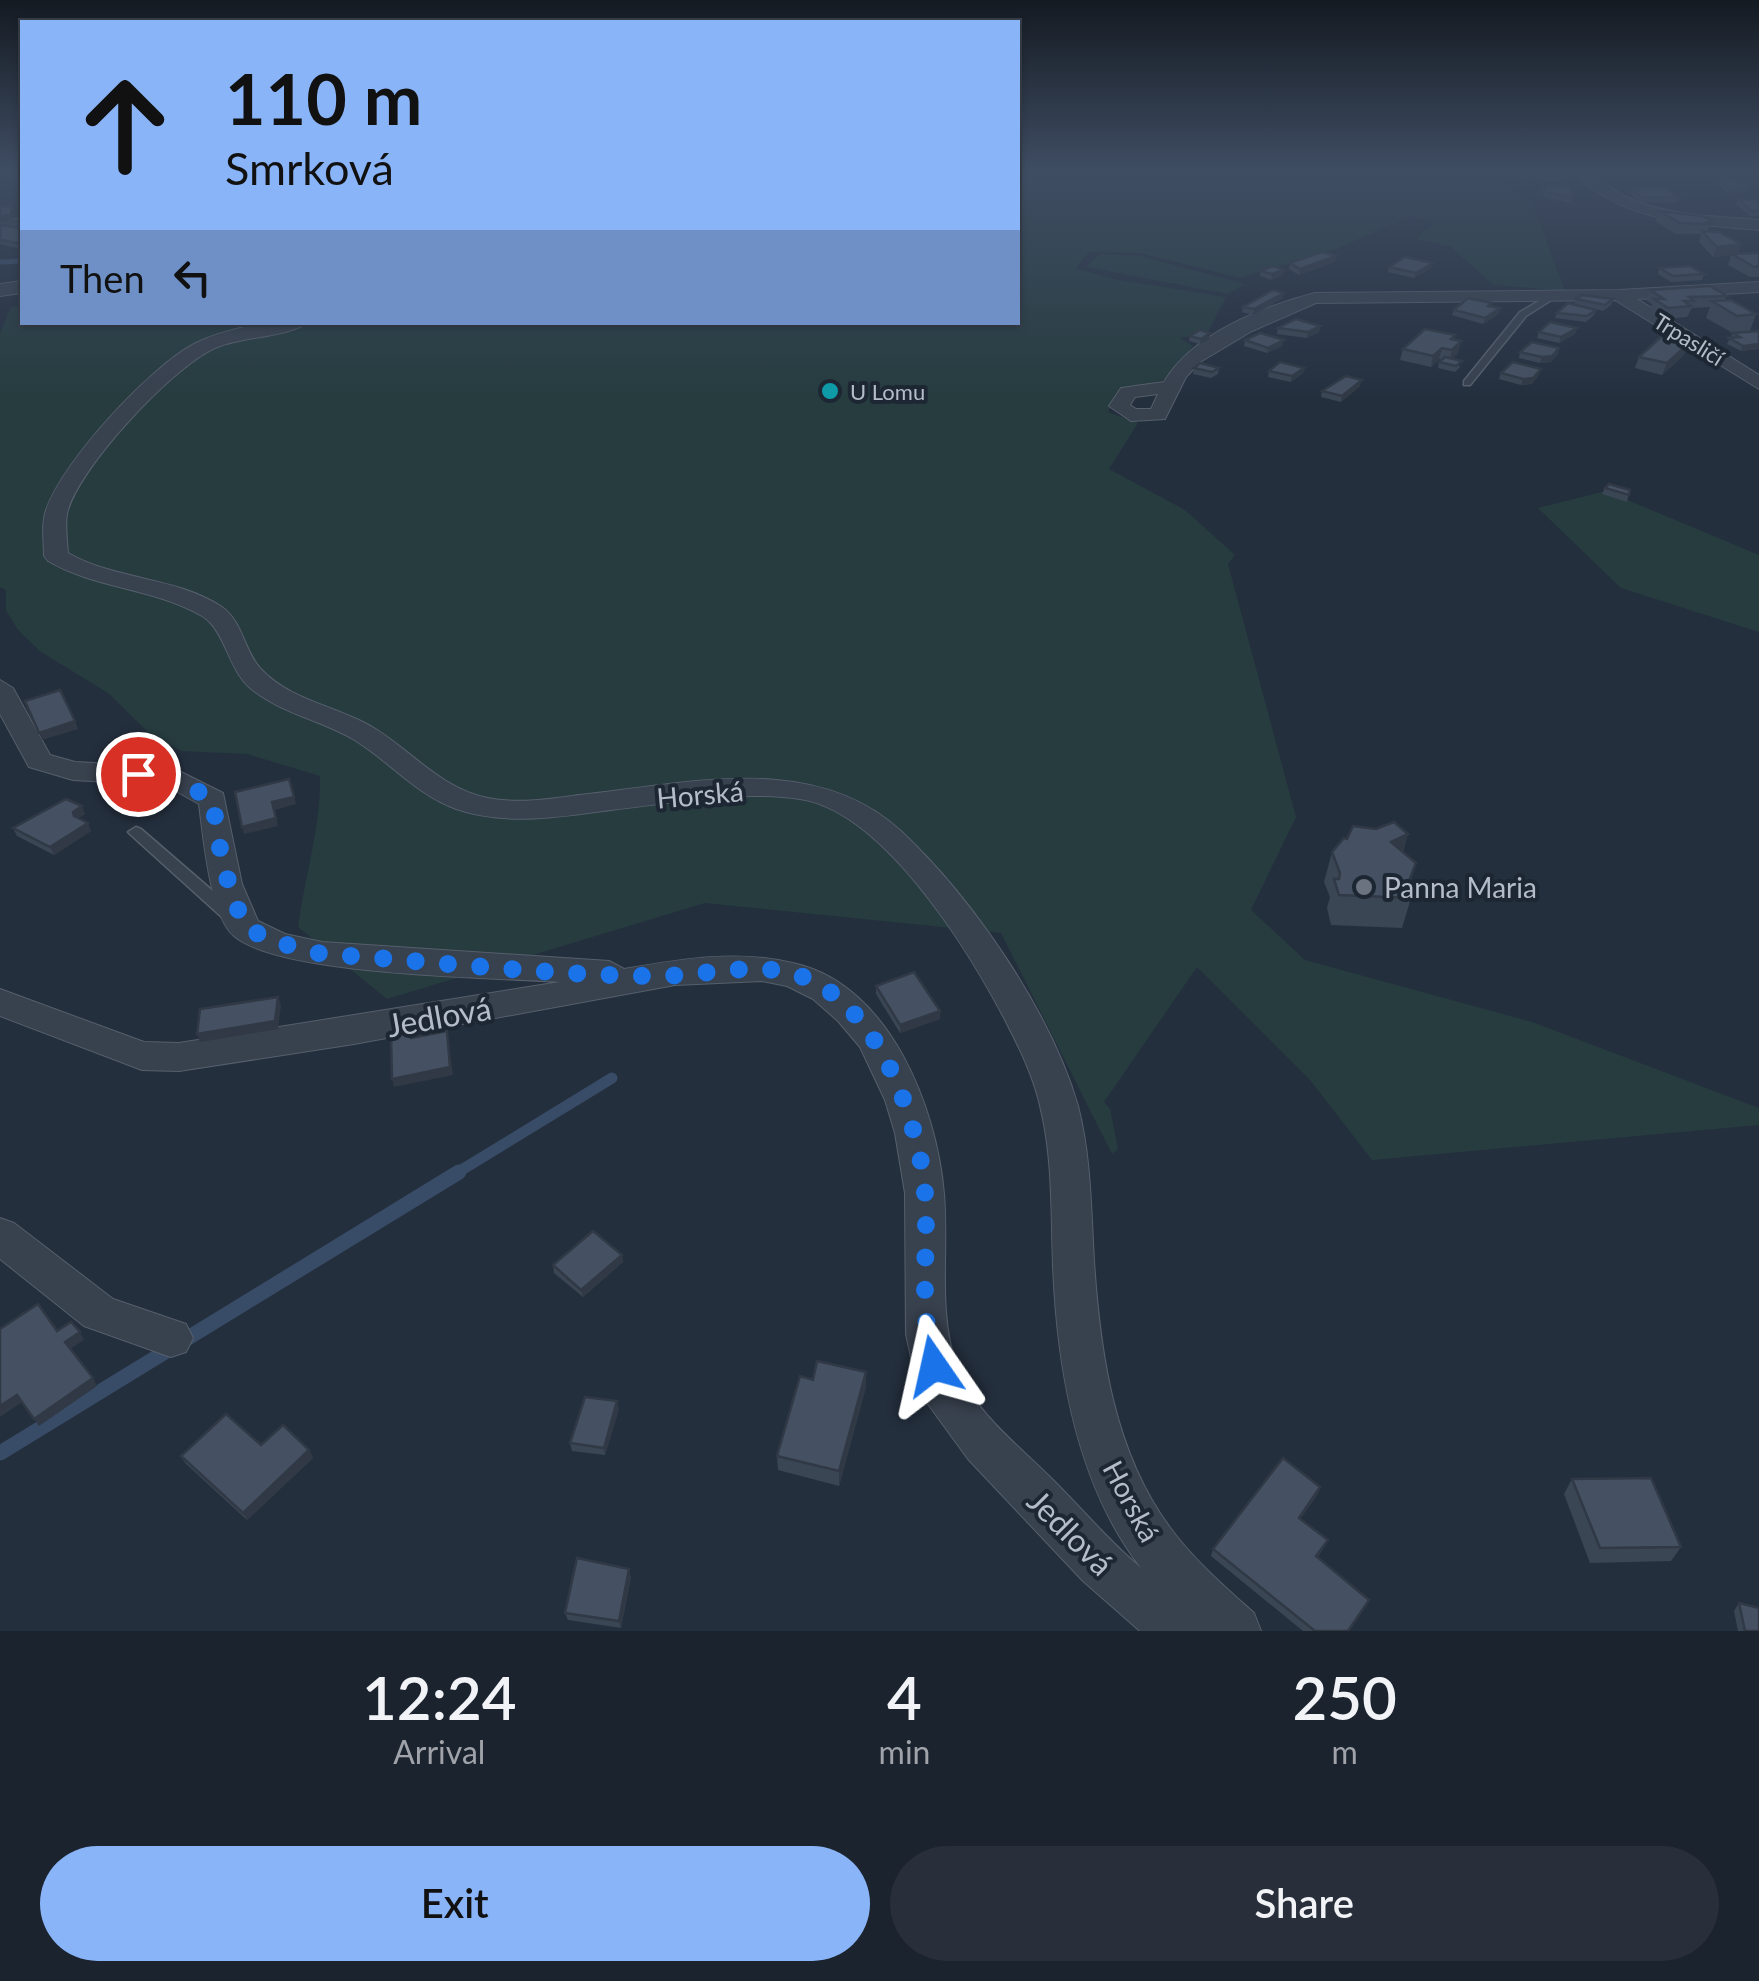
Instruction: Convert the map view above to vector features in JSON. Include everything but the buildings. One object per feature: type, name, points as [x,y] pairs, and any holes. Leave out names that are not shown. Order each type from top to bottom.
[{"type":"street","points":[[1175,386],[1184,366],[1248,326],[1303,300],[1350,295],[1619,295],[1759,286]]},
{"type":"street","name":"Trpasličí","points":[[1619,295],[1759,383]]},
{"type":"street","name":"Horská","points":[[284,325],[201,347],[166,373],[98,444],[56,510],[56,556],[78,571],[179,598],[216,613],[246,670],[286,702],[366,735],[434,788],[464,803],[523,810],[777,788],[824,795],[869,818],[902,849],[968,930],[1046,1068],[1059,1105],[1068,1155],[1076,1310],[1108,1459],[1154,1546],[1236,1631]]},
{"type":"street","points":[[0,688],[39,760],[73,771],[171,776],[213,800],[226,884],[246,928],[276,942],[322,954],[656,976]]},
{"type":"street","name":"Jedlová","points":[[0,1002],[142,1056],[178,1058],[656,976],[762,969],[798,974],[838,998],[856,1016],[891,1068],[921,1162],[926,1337],[946,1393],[964,1423],[1101,1565],[1175,1628],[1185,1631]]},
{"type":"street","points":[[0,1235],[98,1313],[171,1338]]},
{"type":"lane","points":[[1467,383],[1523,314],[1555,294]]},
{"type":"lane","points":[[136,832],[246,928]]},
{"type":"green space","points":[[1020,246],[1342,246],[1240,278],[1139,253],[1089,252],[1076,268],[1113,279],[1226,297],[1208,332],[1180,338],[1193,346],[1166,379],[1118,393],[1108,412],[1138,423],[1109,469],[1185,510],[1235,555],[1228,564],[1296,817],[1251,910],[1305,960],[1532,1022],[1759,1108],[1759,1125],[1372,1160],[1310,1080],[1197,967],[1104,1102],[1110,1109],[1118,1149],[1112,1154],[1001,933],[705,903],[387,999],[298,927],[315,833],[320,776],[247,754],[181,751],[152,736],[108,693],[41,652],[18,630],[6,610],[6,590],[0,587],[0,333],[11,307],[20,305],[20,325],[1020,325]]},
{"type":"green space","points":[[1450,246],[1548,246],[1565,291],[1493,285]]},
{"type":"green space","points":[[1100,254],[1140,256],[1245,284],[1228,294],[1086,267]]},
{"type":"green space","points":[[1606,491],[1759,555],[1759,632],[1621,588],[1538,508]]},
{"type":"waterway","points":[[0,262],[20,261]]},
{"type":"waterway","points":[[455,1174],[612,1078]]},
{"type":"waterway","points":[[0,1453],[459,1172]]},
{"type":"place","name":"U Lomu","points":[[830,391]]},
{"type":"place","name":"Panna Maria","points":[[1364,887]]},
{"type":"route","points":[[138,774],[171,776],[213,800],[218,854],[226,884],[246,928],[276,942],[322,954],[656,976],[762,969],[798,974],[838,998],[856,1016],[891,1068],[921,1162],[922,1298],[934,1366]]}]
